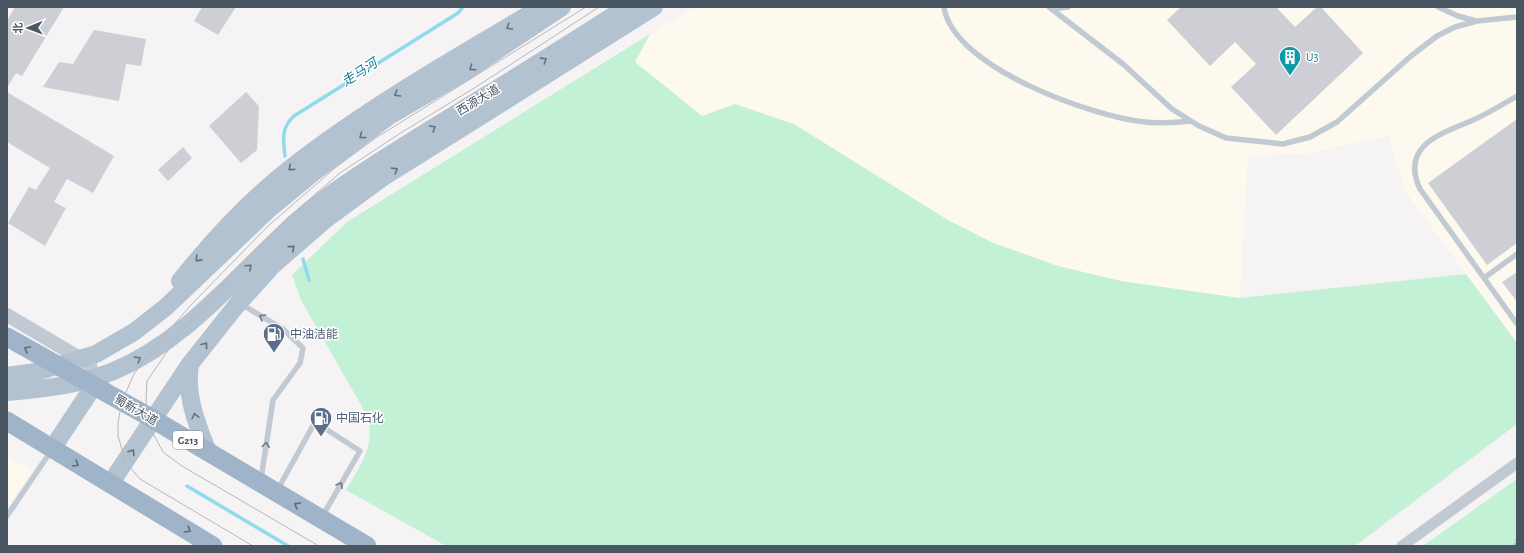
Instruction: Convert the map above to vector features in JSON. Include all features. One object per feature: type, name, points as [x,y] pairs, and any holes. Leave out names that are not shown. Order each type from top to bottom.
[{"type":"highway","name":"蜀新大道","points":[[7,337],[153,420],[367,546]]},
{"type":"highway","points":[[7,421],[214,546]]},
{"type":"main road","points":[[52,449],[93,387],[198,259],[249,206],[292,167],[383,102],[542,7]]},
{"type":"main road","points":[[7,376],[36,372],[96,354],[134,332],[166,307],[269,209],[314,172],[389,116],[463,73],[562,7]]},
{"type":"main road","name":"西源大道","points":[[7,392],[47,389],[74,383],[114,371],[132,362],[180,331],[289,230],[330,195],[416,138],[627,7]]},
{"type":"main road","points":[[110,484],[190,364],[239,302],[273,265],[326,219],[382,178],[654,7]]},
{"type":"main road","points":[[190,364],[190,393],[198,426],[208,452]]},
{"type":"street","points":[[7,315],[90,364],[93,387]]},
{"type":"street","points":[[1402,546],[1517,463]]},
{"type":"lane","points":[[944,7],[945,13],[956,35],[1014,79],[1082,108],[1145,122],[1192,121]]},
{"type":"lane","points":[[1050,8],[1068,7]]},
{"type":"lane","points":[[1438,7],[1458,16],[1477,21]]},
{"type":"lane","points":[[1050,8],[1123,64],[1172,109],[1192,121],[1226,138],[1262,143],[1283,144],[1310,137],[1337,122],[1437,36],[1477,21],[1517,17]]},
{"type":"lane","points":[[1517,96],[1472,120],[1428,140],[1419,152],[1415,164],[1415,178],[1420,189],[1517,324]]},
{"type":"lane","points":[[1484,278],[1517,254]]},
{"type":"lane","points":[[239,302],[283,329],[303,348],[300,363],[273,400],[268,488]]},
{"type":"lane","points":[[268,488],[315,422],[360,450],[321,519]]},
{"type":"lane","points":[[7,516],[52,449]]},
{"type":"path","points":[[1514,546],[1517,539]]},
{"type":"shaded area","points":[[695,7],[1517,7],[1517,343],[1405,191],[1388,136],[1311,153],[1248,157],[1240,298],[1121,281],[1058,266],[991,242],[735,104],[702,116],[635,62],[650,34]]},
{"type":"shaded area","points":[[7,456],[32,471],[7,507]]},
{"type":"green space","points":[[650,34],[635,62],[702,116],[735,104],[794,124],[948,220],[991,242],[1058,266],[1121,281],[1240,298],[1466,274],[1517,343],[1517,424],[1355,546],[446,546],[346,490],[365,456],[369,440],[369,419],[301,300],[292,275],[347,222]]},
{"type":"green space","points":[[1517,479],[1517,546],[1423,546]]},
{"type":"building","points":[[15,7],[64,7],[22,76],[16,73],[7,88],[7,21]]},
{"type":"building","points":[[202,7],[236,7],[218,35],[194,21]]},
{"type":"building","name":"U3","points":[[1181,7],[1276,7],[1295,27],[1317,7],[1321,7],[1363,53],[1276,135],[1231,87],[1256,64],[1235,42],[1210,66],[1167,20]]},
{"type":"building","points":[[94,30],[146,39],[141,66],[126,64],[119,101],[43,87],[59,62],[73,64]]},
{"type":"building","points":[[7,92],[114,156],[93,193],[67,179],[54,202],[66,208],[45,246],[8,223],[29,187],[36,190],[50,168],[7,142]]},
{"type":"building","points":[[246,92],[259,106],[257,150],[241,163],[209,126]]},
{"type":"building","points":[[1517,119],[1517,243],[1487,265],[1428,183]]},
{"type":"building","points":[[183,147],[192,158],[168,181],[158,170]]},
{"type":"building","points":[[1517,272],[1517,302],[1502,282]]},
{"type":"waterway","name":"走马河","points":[[285,156],[285,129],[294,116],[458,13],[463,7]]},
{"type":"waterway","name":"走马河","points":[[303,259],[309,280]]},
{"type":"waterway","points":[[187,486],[288,546]]},
{"type":"tram line","points":[[253,546],[140,479],[126,463],[118,436],[118,423],[122,401],[134,374],[143,361],[190,306],[268,226],[335,168],[374,139],[586,7]]},
{"type":"tram line","points":[[319,546],[182,466],[163,452],[149,426],[146,401],[147,381],[182,330],[238,267],[284,221],[340,173],[599,7]]},
{"type":"place","name":"U3","points":[[1290,76]]},
{"type":"place","name":"中油洁能","points":[[274,354]]},
{"type":"place","name":"中国石化","points":[[321,438]]}]
